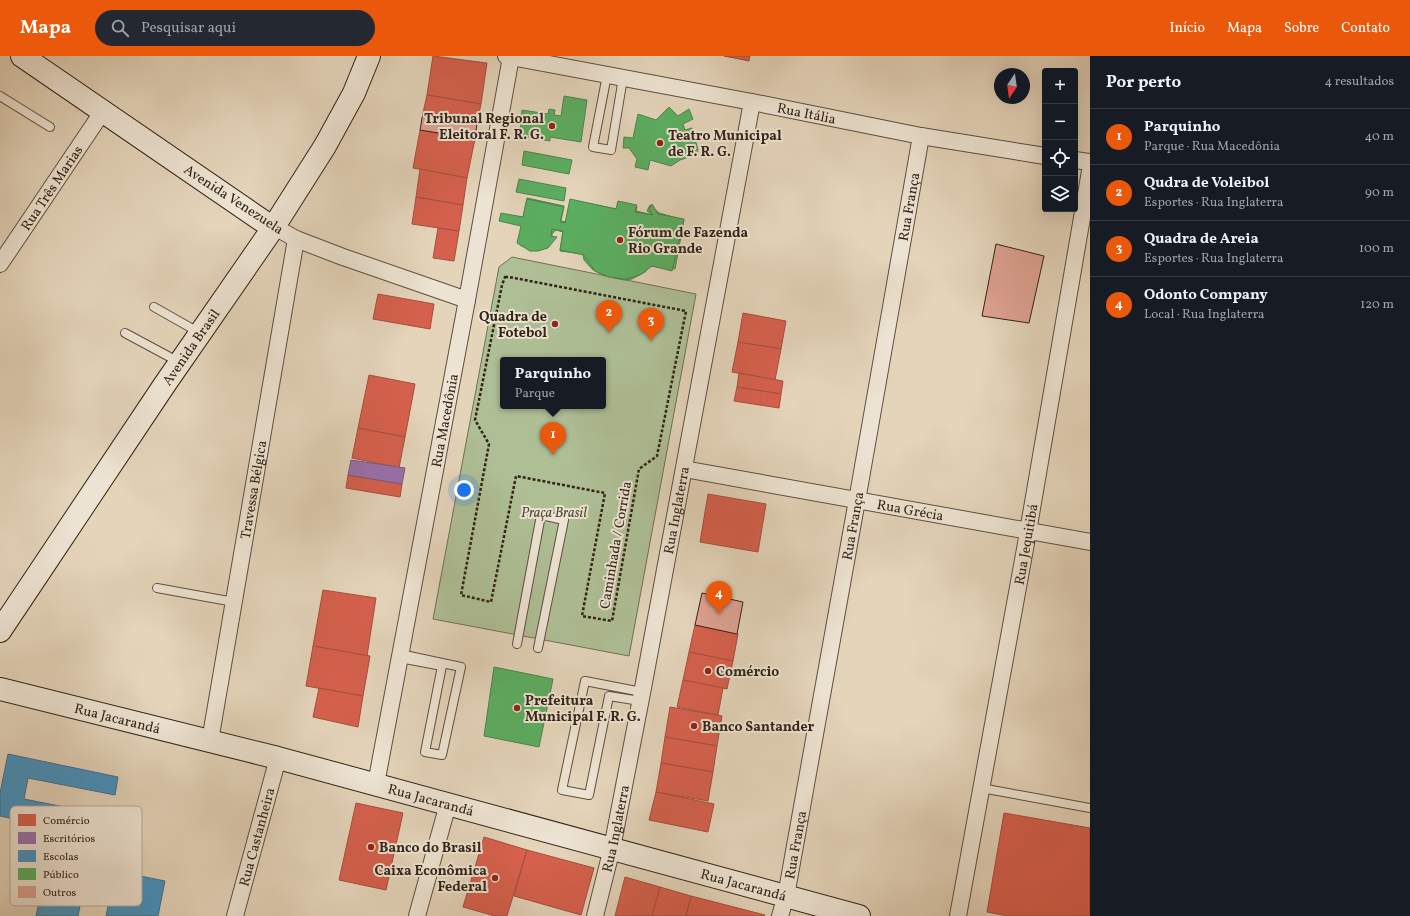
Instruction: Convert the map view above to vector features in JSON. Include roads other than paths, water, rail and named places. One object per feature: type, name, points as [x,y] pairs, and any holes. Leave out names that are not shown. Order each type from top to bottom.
[{"type":"street","name":"Avenida Venezuela","points":[[22,56],[273,228],[280,230],[296,239],[343,257],[468,300]]},
{"type":"street","name":"Avenida Brasil","points":[[0,631],[180,362],[273,228],[325,146],[354,93],[369,56]]},
{"type":"street","points":[[508,56],[569,62]]},
{"type":"street","name":"Rua Macedônia","points":[[376,784],[468,300],[508,56]]},
{"type":"street","name":"Rua Itália","points":[[569,62],[607,75],[921,136],[1042,156]]},
{"type":"street","name":"Rua Inglaterra","points":[[594,916],[612,848],[752,102]]},
{"type":"street","name":"Rua Três Marias","points":[[0,264],[103,111]]},
{"type":"street","name":"Rua França","points":[[783,906],[857,501],[921,136]]},
{"type":"street","name":"Rua Jequitibá","points":[[958,916],[1028,531],[1085,165]]},
{"type":"street","name":"Travessa Bélgica","points":[[210,741],[296,239]]},
{"type":"street","name":"Rua Grécia","points":[[684,469],[1090,542]]},
{"type":"street","name":"Rua Jacarandá","points":[[0,690],[278,758],[612,848],[783,906],[860,916]]},
{"type":"street","name":"Rua Castanheira","points":[[235,916],[278,758]]},
{"type":"street","points":[[417,916],[448,804]]},
{"type":"lane","points":[[607,75],[593,147],[611,150],[623,78]]},
{"type":"lane","points":[[0,96],[50,127]]},
{"type":"lane","points":[[154,307],[200,333]]},
{"type":"lane","points":[[125,333],[180,362]]},
{"type":"lane","points":[[517,644],[541,515],[564,520],[538,648]]},
{"type":"lane","points":[[157,588],[234,602]]},
{"type":"lane","points":[[400,656],[461,667],[442,755],[425,752],[442,666],[400,656]]},
{"type":"lane","points":[[585,681],[641,697],[609,696],[589,796],[562,790],[585,681]]},
{"type":"lane","points":[[981,788],[1090,808]]},
{"type":"place","name":"Tribunal Regional Eleitoral F. R. G.","points":[[552,126]]},
{"type":"place","name":"Teatro Municipal de F. R. G.","points":[[660,143]]},
{"type":"place","name":"Fórum de Fazenda Rio Grande","points":[[620,240]]},
{"type":"place","name":"Quadra de Fotebol","points":[[555,324]]},
{"type":"place","name":"Qudra de Voleibol","points":[[609,333]]},
{"type":"place","name":"Quadra de Areia","points":[[651,341]]},
{"type":"place","name":"Parquinho","points":[[553,455]]},
{"type":"place","name":"Odonto Company","points":[[719,614]]},
{"type":"place","name":"Comércio","points":[[708,671]]},
{"type":"place","name":"Prefeitura Municipal F. R. G.","points":[[517,708]]},
{"type":"place","name":"Banco Santander","points":[[694,726]]},
{"type":"place","name":"Banco do Brasil","points":[[371,847]]},
{"type":"place","name":"Caixa Econômica Federal","points":[[495,878]]},
{"type":"park label","name":"Praça Brasil","points":[[554,512]]}]
